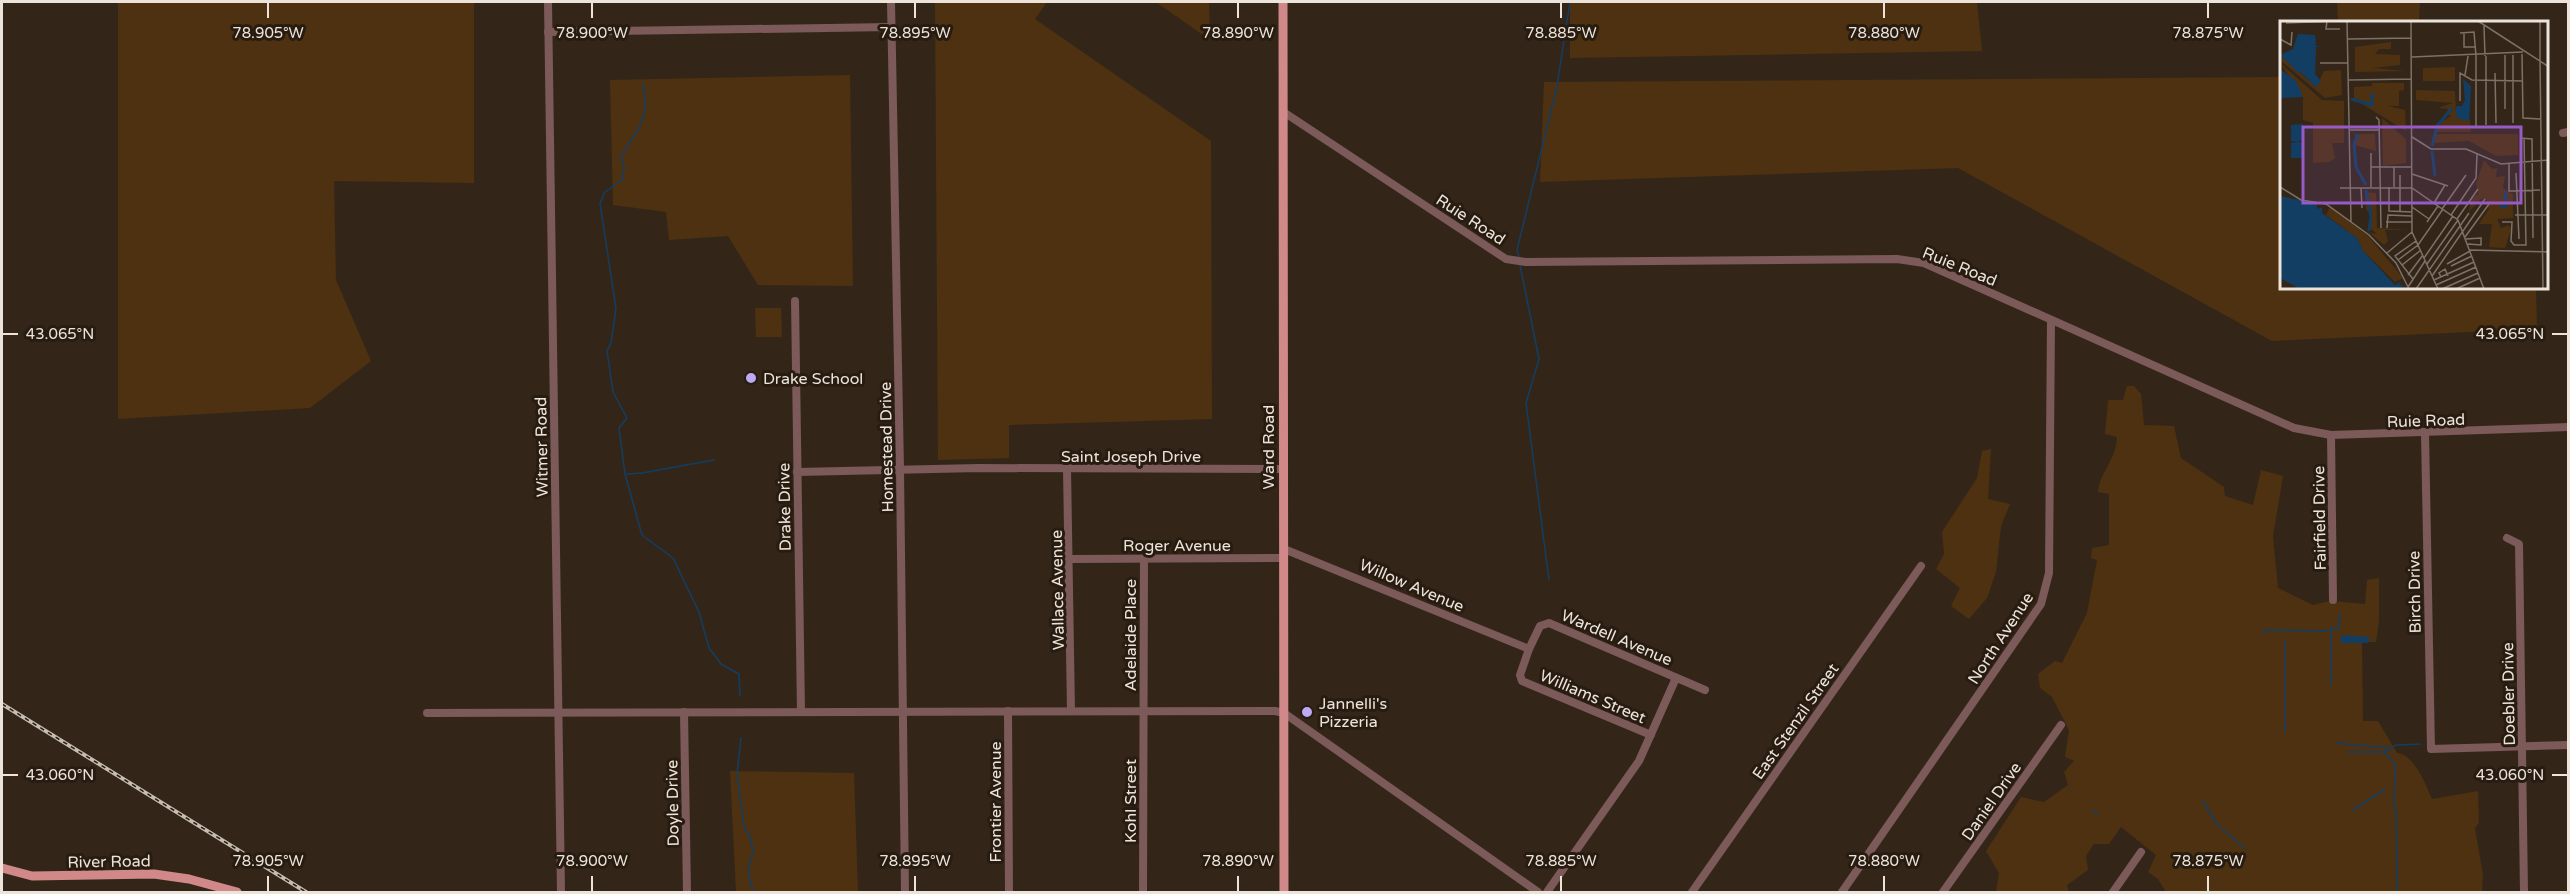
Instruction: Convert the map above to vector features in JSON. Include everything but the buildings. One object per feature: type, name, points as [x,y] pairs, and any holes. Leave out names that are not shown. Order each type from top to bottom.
[{"type":"main road","name":"Ward Road","points":[[1283,2],[1285,113],[1282,469],[1284,892]]},
{"type":"main road","name":"River Road","points":[[2,868],[32,876],[153,874],[189,879],[237,892]]},
{"type":"street","name":"Witmer Road","points":[[548,2],[561,892]]},
{"type":"street","name":"Homestead Drive","points":[[891,2],[905,892]]},
{"type":"street","points":[[548,32],[891,27]]},
{"type":"street","name":"Ruie Road","points":[[1285,113],[1506,259],[1526,262],[1897,259],[1924,263],[2294,428],[2331,435],[2425,434],[2568,427]]},
{"type":"street","name":"Drake Drive","points":[[795,301],[801,712]]},
{"type":"street","name":"North Avenue","points":[[1842,892],[2042,604],[2049,573],[2051,320]]},
{"type":"street","name":"Birch Drive","points":[[2425,434],[2431,749],[2523,747]]},
{"type":"street","name":"Fairfield Drive","points":[[2331,435],[2333,600]]},
{"type":"street","name":"Saint Joseph Drive","points":[[797,472],[979,468],[1282,469]]},
{"type":"street","name":"Wallace Avenue","points":[[1067,469],[1071,711]]},
{"type":"street","name":"Doebler Drive","points":[[2507,538],[2519,544],[2524,892]]},
{"type":"street","name":"Roger Avenue","points":[[1070,559],[1144,559],[1284,553]]},
{"type":"street","name":"Willow Avenue","points":[[1284,553],[1529,649]]},
{"type":"street","name":"Adelaide Place","points":[[1144,559],[1144,711]]},
{"type":"street","name":"East Stenzil Street","points":[[1692,892],[1921,566]]},
{"type":"street","name":"Wardell Avenue","points":[[1529,649],[1540,627],[1550,623],[1705,690]]},
{"type":"street","name":"Williams Street","points":[[1529,649],[1520,675],[1522,681],[1652,735]]},
{"type":"street","points":[[1547,892],[1639,761],[1676,678]]},
{"type":"street","name":"Frontier Avenue","points":[[1008,711],[1009,892]]},
{"type":"street","name":"Kohl Street","points":[[1143,892],[1144,711]]},
{"type":"street","points":[[427,713],[1275,711],[1284,713],[1538,892]]},
{"type":"street","name":"Doyle Drive","points":[[684,712],[687,892]]},
{"type":"street","name":"Daniel Drive","points":[[1943,892],[2061,725]]},
{"type":"street","points":[[2523,747],[2568,746]]},
{"type":"street","points":[[2113,892],[2141,852]]},
{"type":"shaded area","points":[[118,2],[474,2],[474,183],[334,181],[336,280],[371,361],[310,408],[118,419]]},
{"type":"shaded area","points":[[935,2],[1047,2],[1035,19],[1211,141],[1212,419],[1009,425],[1009,458],[938,460]]},
{"type":"shaded area","points":[[1156,2],[1209,2],[1210,40]]},
{"type":"shaded area","points":[[1570,2],[1977,2],[1982,51],[1570,58]]},
{"type":"shaded area","points":[[2337,2],[2420,2],[2419,21],[2338,21]]},
{"type":"shaded area","points":[[850,75],[853,286],[758,285],[728,236],[669,240],[666,212],[613,205],[610,80]]},
{"type":"shaded area","points":[[2280,77],[2280,290],[2536,290],[2537,329],[2272,341],[1958,168],[1540,182],[1544,82]]},
{"type":"shaded area","points":[[755,308],[781,308],[782,337],[756,337]]},
{"type":"shaded area","points":[[2127,386],[2134,386],[2141,394],[2144,425],[2174,426],[2181,458],[2224,487],[2225,496],[2253,505],[2261,470],[2283,476],[2273,536],[2278,588],[2313,605],[2330,601],[2365,604],[2367,580],[2379,578],[2379,621],[2376,642],[2362,642],[2363,721],[2378,721],[2397,753],[2414,764],[2432,799],[2478,791],[2479,823],[2475,828],[2483,875],[2482,892],[2166,892],[2158,879],[2148,872],[2156,855],[2121,827],[2109,844],[2094,844],[2086,856],[2088,870],[2067,885],[2069,892],[1996,892],[1999,873],[1986,851],[2021,797],[2044,802],[2068,785],[2064,772],[2074,761],[2065,757],[2069,730],[2052,697],[2040,688],[2038,674],[2055,661],[2062,663],[2087,613],[2097,560],[2091,558],[2092,548],[2109,545],[2109,494],[2098,492],[2114,453],[2117,437],[2105,434],[2108,400],[2123,400]]},
{"type":"shaded area","points":[[1991,449],[1988,499],[2010,504],[2001,526],[1996,572],[1987,598],[1969,619],[1951,606],[1960,588],[1936,569],[1944,554],[1942,532],[1977,478],[1982,451]]},
{"type":"shaded area","points":[[730,771],[854,773],[858,892],[736,892]]},
{"type":"water","points":[[2342,635],[2368,637],[2370,640],[2367,643],[2342,643],[2340,640]]},
{"type":"waterway","points":[[1519,257],[1517,250],[1557,86],[1570,2]]},
{"type":"waterway","points":[[643,83],[646,107],[639,128],[620,158],[624,166],[623,179],[604,193],[600,204],[616,308],[611,343],[607,351],[613,392],[627,418],[619,428],[625,474],[642,535],[673,558],[699,612],[709,648],[721,664],[739,674],[740,696]]},
{"type":"waterway","points":[[1520,265],[1539,359],[1526,403],[1549,580]]},
{"type":"waterway","points":[[627,474],[714,460]]},
{"type":"waterway","points":[[2331,685],[2331,628],[2339,629],[2340,613]]},
{"type":"waterway","points":[[2263,634],[2265,630],[2329,631]]},
{"type":"waterway","points":[[2285,641],[2285,732]]},
{"type":"waterway","points":[[741,738],[737,774],[744,827],[750,836],[753,852],[748,870],[753,892]]},
{"type":"waterway","points":[[2336,743],[2388,748]]},
{"type":"waterway","points":[[2349,752],[2384,752],[2396,745],[2420,744]]},
{"type":"waterway","points":[[2384,752],[2395,764],[2397,892]]},
{"type":"waterway","points":[[2353,810],[2385,789]]},
{"type":"waterway","points":[[2203,801],[2216,823],[2245,849]]},
{"type":"waterway","points":[[2092,810],[2098,814]]},
{"type":"railway","points":[[2,704],[306,892]]},
{"type":"place","name":"Drake School","points":[[751,378]]},
{"type":"place","name":"Jannelli's Pizzeria","points":[[1307,712]]}]
